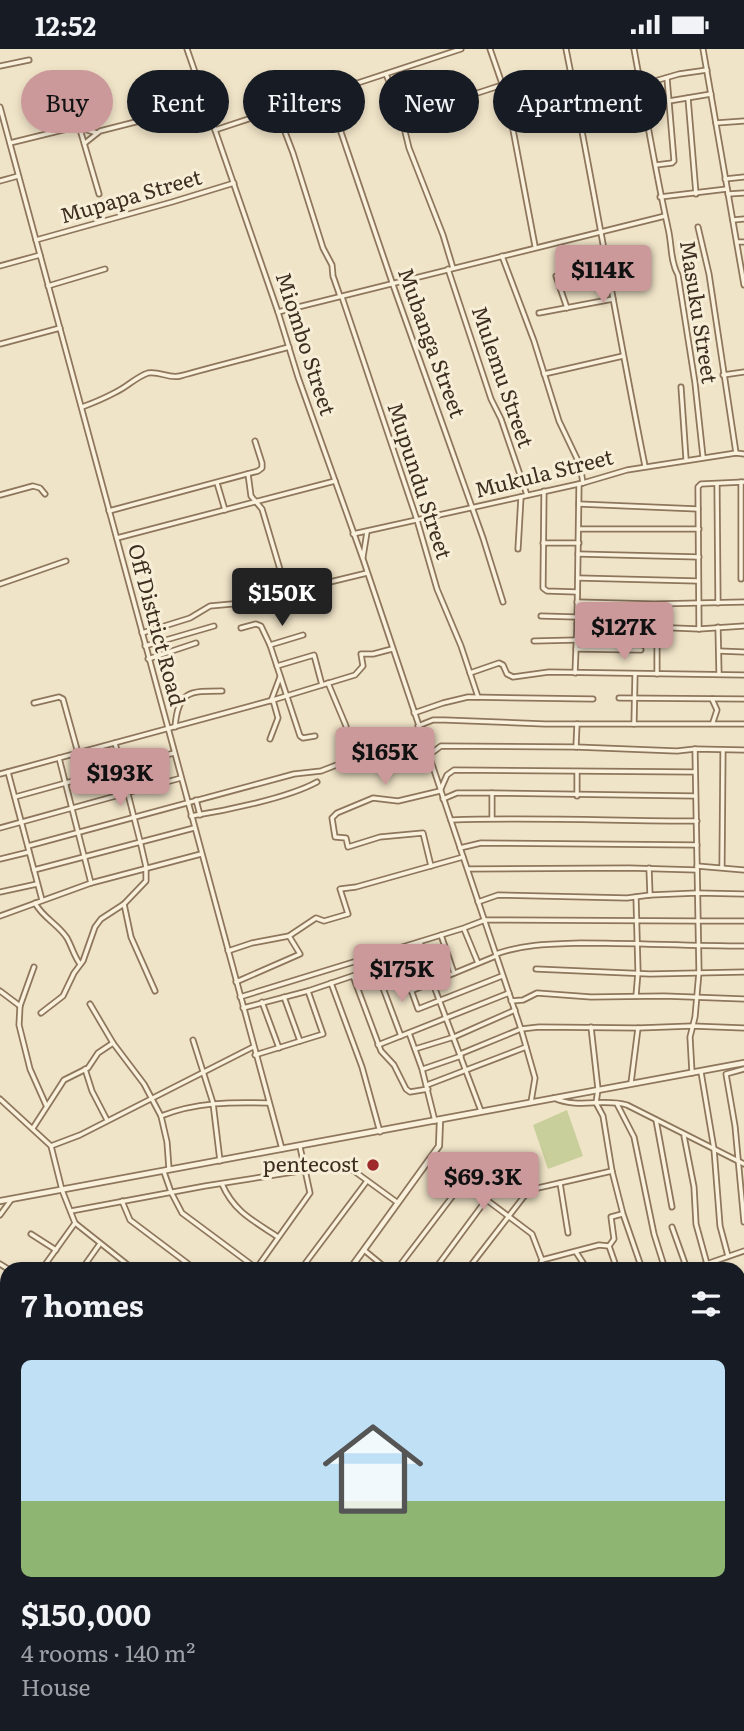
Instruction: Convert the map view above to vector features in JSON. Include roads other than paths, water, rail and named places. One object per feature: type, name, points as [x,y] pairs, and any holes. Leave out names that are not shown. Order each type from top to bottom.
[{"type":"street","name":"Miombo Street","points":[[187,49],[194,70]]},
{"type":"street","points":[[398,70],[461,49]]},
{"type":"street","points":[[490,49],[497,70]]},
{"type":"street","points":[[566,49],[645,467]]},
{"type":"street","name":"Masuku Street","points":[[634,49],[638,70]]},
{"type":"street","points":[[703,49],[744,285]]},
{"type":"street","points":[[0,65],[29,60]]},
{"type":"street","points":[[655,165],[674,161],[667,78],[707,70]]},
{"type":"street","points":[[669,101],[711,94]]},
{"type":"street","points":[[688,98],[696,194]]},
{"type":"street","name":"Off District Road","points":[[0,107],[282,1150]]},
{"type":"street","points":[[716,123],[744,121]]},
{"type":"street","points":[[0,130],[6,129]]},
{"type":"street","points":[[10,142],[48,133]]},
{"type":"street","points":[[82,133],[99,194]]},
{"type":"street","points":[[85,143],[97,133]]},
{"type":"street","name":"Miombo Street","points":[[216,133],[515,1010],[535,1078],[531,1101]]},
{"type":"street","name":"Mupundu Street","points":[[285,133],[417,520],[437,589],[478,697]]},
{"type":"street","name":"Mubanga Street","points":[[341,133],[473,508],[503,602]]},
{"type":"street","name":"Mulemu Street","points":[[405,133],[443,235],[491,399],[501,419],[527,495]]},
{"type":"street","points":[[513,133],[536,246]]},
{"type":"street","name":"Masuku Street","points":[[649,133],[688,334],[703,457]]},
{"type":"street","points":[[0,181],[19,176]]},
{"type":"street","points":[[726,179],[744,177]]},
{"type":"street","name":"Mupapa Street","points":[[36,240],[234,183]]},
{"type":"street","points":[[660,197],[728,191],[744,193]]},
{"type":"street","points":[[278,312],[665,216]]},
{"type":"street","points":[[733,220],[744,219]]},
{"type":"street","points":[[698,227],[709,274],[736,453]]},
{"type":"street","points":[[737,242],[744,242]]},
{"type":"street","points":[[0,266],[40,255]]},
{"type":"street","points":[[502,255],[534,341],[559,421],[580,465],[575,673]]},
{"type":"street","points":[[48,286],[105,269]]},
{"type":"street","points":[[555,275],[567,308]]},
{"type":"street","points":[[539,313],[614,299]]},
{"type":"street","points":[[0,344],[60,328]]},
{"type":"street","points":[[82,407],[116,393],[140,376],[160,373],[172,377],[180,376],[289,347]]},
{"type":"street","points":[[544,374],[623,356]]},
{"type":"street","points":[[723,376],[744,372]]},
{"type":"street","points":[[681,387],[686,459]]},
{"type":"street","points":[[109,512],[258,471],[262,467],[255,441]]},
{"type":"street","name":"Mukula Street","points":[[353,534],[645,467],[686,459],[744,454]]},
{"type":"street","points":[[248,474],[251,496],[261,509],[287,593]]},
{"type":"street","points":[[116,538],[335,481]]},
{"type":"street","points":[[699,629],[699,485],[743,482],[741,579]]},
{"type":"street","points":[[217,483],[225,510]]},
{"type":"street","points":[[718,484],[718,603]]},
{"type":"street","points":[[0,495],[33,486],[40,488],[45,494]]},
{"type":"street","points":[[544,491],[544,590],[577,592]]},
{"type":"street","points":[[518,549],[521,496]]},
{"type":"street","points":[[579,504],[698,509]]},
{"type":"street","points":[[579,529],[699,529]]},
{"type":"street","points":[[363,559],[367,532]]},
{"type":"street","points":[[543,543],[579,543]]},
{"type":"street","points":[[579,554],[699,557]]},
{"type":"street","points":[[0,584],[66,561]]},
{"type":"street","points":[[142,633],[190,618],[210,606],[243,603],[367,573]]},
{"type":"street","points":[[578,578],[699,581]]},
{"type":"street","points":[[577,602],[744,603]]},
{"type":"street","points":[[541,616],[576,617]]},
{"type":"street","points":[[241,628],[259,624],[270,645],[301,737],[315,736]]},
{"type":"street","points":[[577,624],[699,629],[744,626]]},
{"type":"street","points":[[145,646],[214,626]]},
{"type":"street","points":[[657,628],[657,674]]},
{"type":"street","points":[[718,628],[719,675]]},
{"type":"street","points":[[270,645],[303,635]]},
{"type":"street","points":[[534,641],[576,640]]},
{"type":"street","points":[[148,659],[196,643]]},
{"type":"street","points":[[0,774],[272,701],[356,674],[363,666],[361,654],[373,655],[393,649]]},
{"type":"street","points":[[576,649],[640,650]]},
{"type":"street","points":[[719,651],[744,652]]},
{"type":"street","points":[[277,666],[314,655],[322,685]]},
{"type":"street","points":[[470,673],[499,663],[507,674],[513,677],[542,673],[744,675]]},
{"type":"street","points":[[634,724],[635,675]]},
{"type":"street","points":[[270,739],[278,718],[272,701],[281,677]]},
{"type":"street","points":[[328,683],[346,726]]},
{"type":"street","points":[[175,727],[177,709],[185,697],[194,692],[222,691]]},
{"type":"street","points":[[34,703],[59,697],[63,699],[78,753]]},
{"type":"street","points":[[414,713],[443,703],[478,697],[593,699]]},
{"type":"street","points":[[619,698],[744,699]]},
{"type":"street","points":[[712,699],[718,710],[712,723]]},
{"type":"street","points":[[418,726],[433,720],[577,724],[744,724]]},
{"type":"street","points":[[576,747],[577,724]]},
{"type":"street","points":[[28,846],[294,774],[321,771],[391,744],[414,739]]},
{"type":"street","points":[[41,1013],[61,999],[81,965],[95,927],[101,919],[124,904],[143,886],[147,876],[116,743]]},
{"type":"street","points":[[429,756],[442,746],[744,750]]},
{"type":"street","points":[[692,1073],[690,1037],[699,972],[695,749]]},
{"type":"street","points":[[722,867],[723,750]]},
{"type":"street","points":[[15,797],[174,753]]},
{"type":"street","points":[[59,758],[91,883]]},
{"type":"street","points":[[431,866],[423,834],[380,837],[348,847],[346,838],[337,838],[334,835],[332,818],[337,813],[373,798],[398,801],[440,791],[447,775],[454,770],[695,772]]},
{"type":"street","points":[[8,772],[42,900]]},
{"type":"street","points":[[577,772],[577,796]]},
{"type":"street","points":[[0,828],[181,779]]},
{"type":"street","points":[[191,816],[304,788],[317,782]]},
{"type":"street","points":[[443,799],[457,793],[696,796]]},
{"type":"street","points":[[492,793],[492,818]]},
{"type":"street","points":[[196,800],[200,815]]},
{"type":"street","points":[[451,820],[492,818],[697,821]]},
{"type":"street","points":[[34,870],[194,828]]},
{"type":"street","points":[[460,848],[481,843],[697,845]]},
{"type":"street","points":[[0,859],[29,852]]},
{"type":"street","points":[[0,916],[91,883],[201,854]]},
{"type":"street","points":[[228,951],[289,936],[316,918],[324,921],[348,914],[340,889],[463,857]]},
{"type":"street","points":[[467,869],[722,867],[744,870]]},
{"type":"street","points":[[649,868],[650,895]]},
{"type":"street","points":[[0,892],[37,884]]},
{"type":"street","points":[[478,902],[498,894],[636,897],[697,893],[744,894]]},
{"type":"street","points":[[635,997],[638,972],[636,897]]},
{"type":"street","points":[[34,903],[43,916],[67,939],[81,965]]},
{"type":"street","points":[[124,904],[131,937],[155,991]]},
{"type":"street","points":[[240,997],[485,920],[744,921]]},
{"type":"street","points":[[464,928],[478,963]]},
{"type":"street","points":[[441,935],[454,973]]},
{"type":"street","points":[[236,982],[300,954],[289,936]]},
{"type":"street","points":[[420,941],[432,981],[481,1111]]},
{"type":"street","points":[[411,991],[496,955],[530,945],[638,943],[744,946]]},
{"type":"street","points":[[396,948],[418,1009],[503,975]]},
{"type":"street","points":[[371,956],[401,1036]]},
{"type":"street","points":[[34,967],[20,1006],[19,1025],[28,1062],[46,1105]]},
{"type":"street","points":[[243,1008],[308,991],[376,968]]},
{"type":"street","points":[[536,969],[650,974],[744,972]]},
{"type":"street","points":[[353,976],[379,1045],[408,1091],[427,1087],[526,1047]]},
{"type":"street","points":[[331,983],[362,1067],[380,1132]]},
{"type":"street","points":[[0,991],[20,1006]]},
{"type":"street","points":[[256,1055],[323,1034],[308,991]]},
{"type":"street","points":[[379,1045],[509,993]]},
{"type":"street","points":[[511,1001],[523,1000],[537,993],[591,997],[744,999]]},
{"type":"street","points":[[284,997],[300,1041]]},
{"type":"street","points":[[262,1002],[279,1048]]},
{"type":"street","points":[[90,1004],[113,1042],[138,1075],[161,1116],[167,1142],[167,1172],[178,1208],[248,1262]]},
{"type":"street","points":[[415,1049],[454,1037],[515,1010]]},
{"type":"street","points":[[422,1069],[521,1029],[591,1026],[744,1028]]},
{"type":"street","points":[[591,1026],[598,1089],[596,1103],[603,1116],[612,1171],[640,1262]]},
{"type":"street","points":[[631,1083],[638,1028]]},
{"type":"street","points":[[355,1262],[439,1146],[438,1120],[409,1033]]},
{"type":"street","points":[[192,1040],[213,1103],[220,1161]]},
{"type":"street","points":[[33,1128],[64,1080],[85,1069],[98,1053],[113,1042]]},
{"type":"street","points":[[51,1146],[80,1135],[253,1047]]},
{"type":"street","points":[[0,1202],[744,1063]]},
{"type":"street","points":[[85,1069],[92,1091],[107,1120]]},
{"type":"street","points":[[744,1069],[726,1074],[744,1222]]},
{"type":"street","points":[[701,1071],[714,1149],[720,1226],[728,1256]]},
{"type":"street","points":[[552,1098],[565,1103],[616,1102],[744,1164]]},
{"type":"street","points":[[0,1099],[51,1146],[62,1191],[75,1223],[122,1262]]},
{"type":"street","points":[[616,1102],[634,1137],[654,1234],[663,1262]]},
{"type":"street","points":[[161,1116],[179,1109],[213,1103],[268,1103]]},
{"type":"street","points":[[656,1120],[672,1207]]},
{"type":"street","points":[[684,1135],[694,1187],[696,1224],[706,1262]]},
{"type":"street","points":[[262,1262],[310,1193],[300,1147]]},
{"type":"street","points":[[431,1158],[533,1234],[542,1261],[599,1245],[609,1246]]},
{"type":"street","points":[[71,1211],[338,1165],[367,1180],[398,1203]]},
{"type":"street","points":[[473,1262],[529,1190],[612,1171]]},
{"type":"street","points":[[458,1189],[459,1179]]},
{"type":"street","points":[[306,1262],[367,1180]]},
{"type":"street","points":[[560,1182],[568,1233]]},
{"type":"street","points":[[222,1184],[236,1209],[278,1237]]},
{"type":"street","points":[[402,1262],[458,1189],[466,1184]]},
{"type":"street","points":[[0,1215],[12,1199]]},
{"type":"street","points":[[440,1262],[486,1199]]},
{"type":"street","points":[[121,1201],[130,1220],[186,1262]]},
{"type":"street","points":[[609,1246],[614,1239],[611,1217],[623,1214]]},
{"type":"street","points":[[47,1262],[75,1223]]},
{"type":"street","points":[[672,1227],[686,1262]]},
{"type":"street","points":[[32,1234],[56,1249]]},
{"type":"street","points":[[87,1262],[100,1244]]},
{"type":"street","points":[[609,1246],[615,1262]]},
{"type":"street","points":[[364,1250],[379,1262]]},
{"type":"street","points":[[712,1262],[744,1251]]},
{"type":"street","points":[[576,1252],[582,1262]]},
{"type":"place","name":"pentecost","points":[[373,1165]]}]
